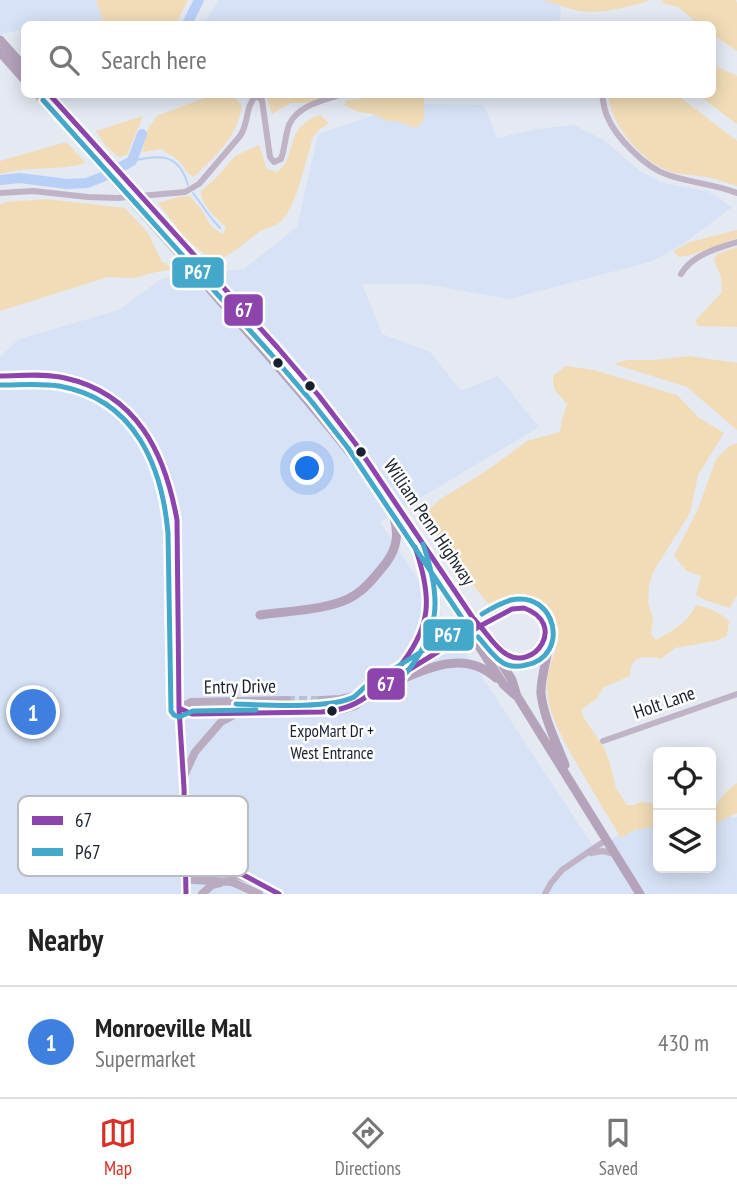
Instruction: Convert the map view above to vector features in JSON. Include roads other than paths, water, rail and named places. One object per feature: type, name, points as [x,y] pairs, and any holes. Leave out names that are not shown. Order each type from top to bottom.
[{"type":"highway","points":[[0,40],[21,64]]},
{"type":"highway","points":[[0,52],[21,76]]},
{"type":"highway","name":"William Penn Highway","points":[[42,98],[188,257],[288,360],[339,422],[473,618],[512,680],[517,696],[640,894]]},
{"type":"highway","name":"William Penn Highway","points":[[52,98],[188,257],[362,469],[505,685],[517,696]]},
{"type":"highway","points":[[260,615],[344,601],[361,591],[388,562],[395,549],[397,530],[391,510]]},
{"type":"highway","points":[[381,687],[411,655],[425,623],[427,590],[414,545]]},
{"type":"highway","points":[[381,687],[510,605],[524,603],[540,610],[548,622],[550,639],[542,677],[542,699],[573,786]]},
{"type":"highway","points":[[473,618],[502,651],[510,656],[529,656],[541,647],[545,638],[544,626],[540,617],[532,611],[517,608],[494,617]]},
{"type":"highway","points":[[381,687],[441,665],[457,662],[480,667],[505,685]]},
{"type":"main road","points":[[321,712],[342,710],[361,703],[381,687]]},
{"type":"main road","points":[[321,700],[371,693]]},
{"type":"main road","name":"Entry Drive","points":[[179,708],[191,702],[287,700]]},
{"type":"main road","name":"Entry Drive","points":[[179,708],[192,714],[287,713]]},
{"type":"main road","points":[[184,778],[195,752],[221,722],[236,713]]},
{"type":"main road","points":[[242,876],[249,878]]},
{"type":"main road","points":[[244,876],[279,894]]},
{"type":"main road","points":[[186,877],[193,880],[232,882],[259,894]]},
{"type":"main road","points":[[202,894],[212,885],[232,882]]},
{"type":"street","points":[[0,193],[33,191],[117,198],[185,191],[199,184],[240,136],[252,98]]},
{"type":"street","points":[[260,98],[263,103],[271,161],[276,162],[281,159],[289,125],[295,116],[307,107],[332,98]]},
{"type":"street","points":[[603,98],[606,115],[613,126],[645,162],[666,174],[737,193]]},
{"type":"street","points":[[681,274],[691,261],[737,242]]},
{"type":"street","points":[[0,376],[52,376],[92,386],[131,413],[152,441],[160,457],[169,481],[177,520],[179,708],[184,796]]},
{"type":"street","name":"Holt Lane","points":[[603,741],[737,694]]},
{"type":"street","points":[[545,894],[562,870],[606,840]]},
{"type":"street","points":[[589,853],[603,851],[615,854]]},
{"type":"street","points":[[186,877],[186,894]]},
{"type":"waterway","points":[[188,21],[199,0]]},
{"type":"waterway","points":[[0,180],[20,178],[67,184],[87,183],[132,161],[142,134]]},
{"type":"waterway","points":[[132,161],[151,157],[167,158],[179,167],[188,185]]},
{"type":"waterway","points":[[193,193],[220,228]]},
{"type":"tunnel","points":[[287,700],[321,700]]},
{"type":"tunnel","points":[[287,713],[321,712]]},
{"type":"place","name":"ExpoMart Dr + West Entrance","points":[[332,711]]},
{"type":"place","name":"Monroeville Mall","points":[[33,712]]}]
